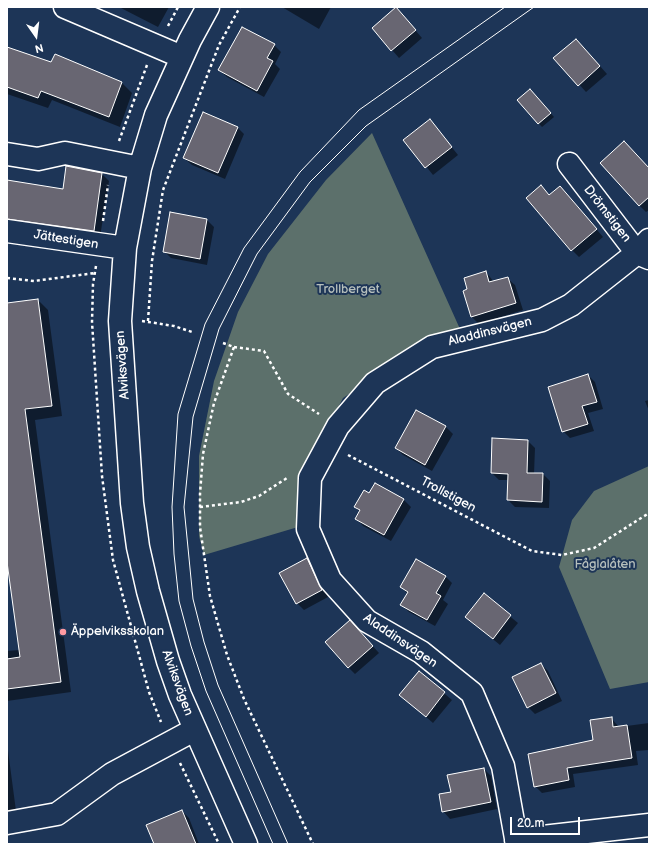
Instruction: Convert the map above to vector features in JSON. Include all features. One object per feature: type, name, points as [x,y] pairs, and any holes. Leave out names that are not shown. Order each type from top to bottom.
[{"type":"street","points":[[65,7],[182,57]]},
{"type":"street","name":"Alviksvägen","points":[[208,7],[182,57],[156,115],[140,168],[125,248],[120,321],[132,503],[138,548],[148,591],[168,660],[194,730],[246,844]]},
{"type":"street","points":[[7,154],[38,159],[66,153],[140,168]]},
{"type":"street","name":"Drömstigen","points":[[569,164],[645,250]]},
{"type":"street","name":"Jättestigen","points":[[7,231],[125,248]]},
{"type":"street","name":"Aladdinsvägen","points":[[516,842],[503,766],[472,693],[421,652],[367,621],[330,580],[308,529],[310,478],[333,435],[375,383],[432,347],[542,320],[571,305],[645,250]]},
{"type":"street","name":"Alviksvägen","points":[[7,824],[57,814],[112,774],[194,730]]},
{"type":"street","points":[[516,842],[649,825]]},
{"type":"path","points":[[148,321],[152,261],[163,190],[218,44],[240,7]]},
{"type":"path","points":[[7,278],[34,281],[95,273]]},
{"type":"path","points":[[139,321],[148,321],[192,332]]},
{"type":"path","points":[[223,343],[234,346],[214,403],[203,454],[200,507],[201,541],[210,596],[227,655],[244,699],[313,844]]},
{"type":"path","name":"Trollstigen","points":[[234,346],[264,351],[288,394],[333,435],[532,550],[562,556],[594,548],[649,513]]},
{"type":"path","points":[[200,507],[241,502],[259,496],[288,477]]},
{"type":"green space","name":"Trollberget","points":[[372,133],[460,329],[429,340],[343,398],[304,472],[298,527],[204,555],[199,536],[199,456],[214,381],[238,312],[268,254],[326,180]]},
{"type":"green space","name":"Fåglalåten","points":[[649,466],[649,682],[610,689],[559,567],[572,520],[594,491]]},
{"type":"building","points":[[396,7],[416,30],[391,51],[372,28]]},
{"type":"building","points":[[242,27],[275,44],[267,58],[273,61],[257,91],[218,70]]},
{"type":"building","points":[[576,39],[600,66],[578,86],[553,58]]},
{"type":"building","points":[[7,47],[51,62],[55,54],[122,82],[109,117],[41,91],[38,98],[7,87]]},
{"type":"building","points":[[530,89],[551,113],[538,124],[517,100]]},
{"type":"building","points":[[203,112],[238,127],[218,173],[183,158]]},
{"type":"building","points":[[430,119],[452,147],[425,168],[403,140]]},
{"type":"building","points":[[624,141],[649,168],[649,197],[639,206],[600,163]]},
{"type":"building","points":[[66,166],[102,173],[94,231],[7,219],[7,180],[63,189]]},
{"type":"building","points":[[541,185],[549,195],[560,186],[597,229],[571,251],[526,198]]},
{"type":"building","points":[[170,212],[207,219],[200,259],[163,252]]},
{"type":"building","points":[[486,271],[489,282],[508,277],[516,303],[471,317],[463,291],[467,289],[464,278]]},
{"type":"building","points":[[38,299],[52,406],[25,409],[61,682],[7,689],[7,659],[20,657],[7,562],[7,303]]},
{"type":"building","points":[[588,374],[597,402],[582,406],[588,424],[562,432],[548,387]]},
{"type":"building","points":[[416,410],[446,426],[425,465],[395,448]]},
{"type":"building","points":[[492,438],[528,440],[527,473],[543,473],[542,502],[507,500],[508,474],[491,473]]},
{"type":"building","points":[[375,483],[404,499],[384,535],[355,519],[360,510],[354,507],[364,490],[369,493]]},
{"type":"building","points":[[307,558],[322,590],[296,604],[279,573]]},
{"type":"building","points":[[416,559],[446,576],[436,593],[441,596],[427,620],[400,605],[408,592],[400,587]]},
{"type":"building","points":[[484,593],[511,615],[493,639],[465,617]]},
{"type":"building","points":[[350,620],[373,646],[348,668],[325,642]]},
{"type":"building","points":[[541,663],[556,693],[527,708],[512,677]]},
{"type":"building","points":[[419,671],[445,692],[426,717],[399,695]]},
{"type":"building","points":[[612,717],[613,727],[627,725],[632,758],[567,768],[569,780],[534,787],[528,754],[593,740],[590,720]]},
{"type":"building","points":[[484,768],[491,802],[442,812],[439,794],[451,792],[447,775]]},
{"type":"building","points":[[182,810],[196,844],[154,844],[146,825]]},
{"type":"tram line","points":[[273,844],[206,691],[191,646],[179,601],[174,554],[172,507],[178,414],[205,324],[244,248],[300,172],[359,110],[505,7]]},
{"type":"tram line","points":[[288,844],[218,685],[204,642],[193,599],[184,507],[193,417],[219,329],[257,254],[310,182],[366,126],[534,7]]},
{"type":"place","name":"Äppelviksskolan","points":[[63,632]]}]
